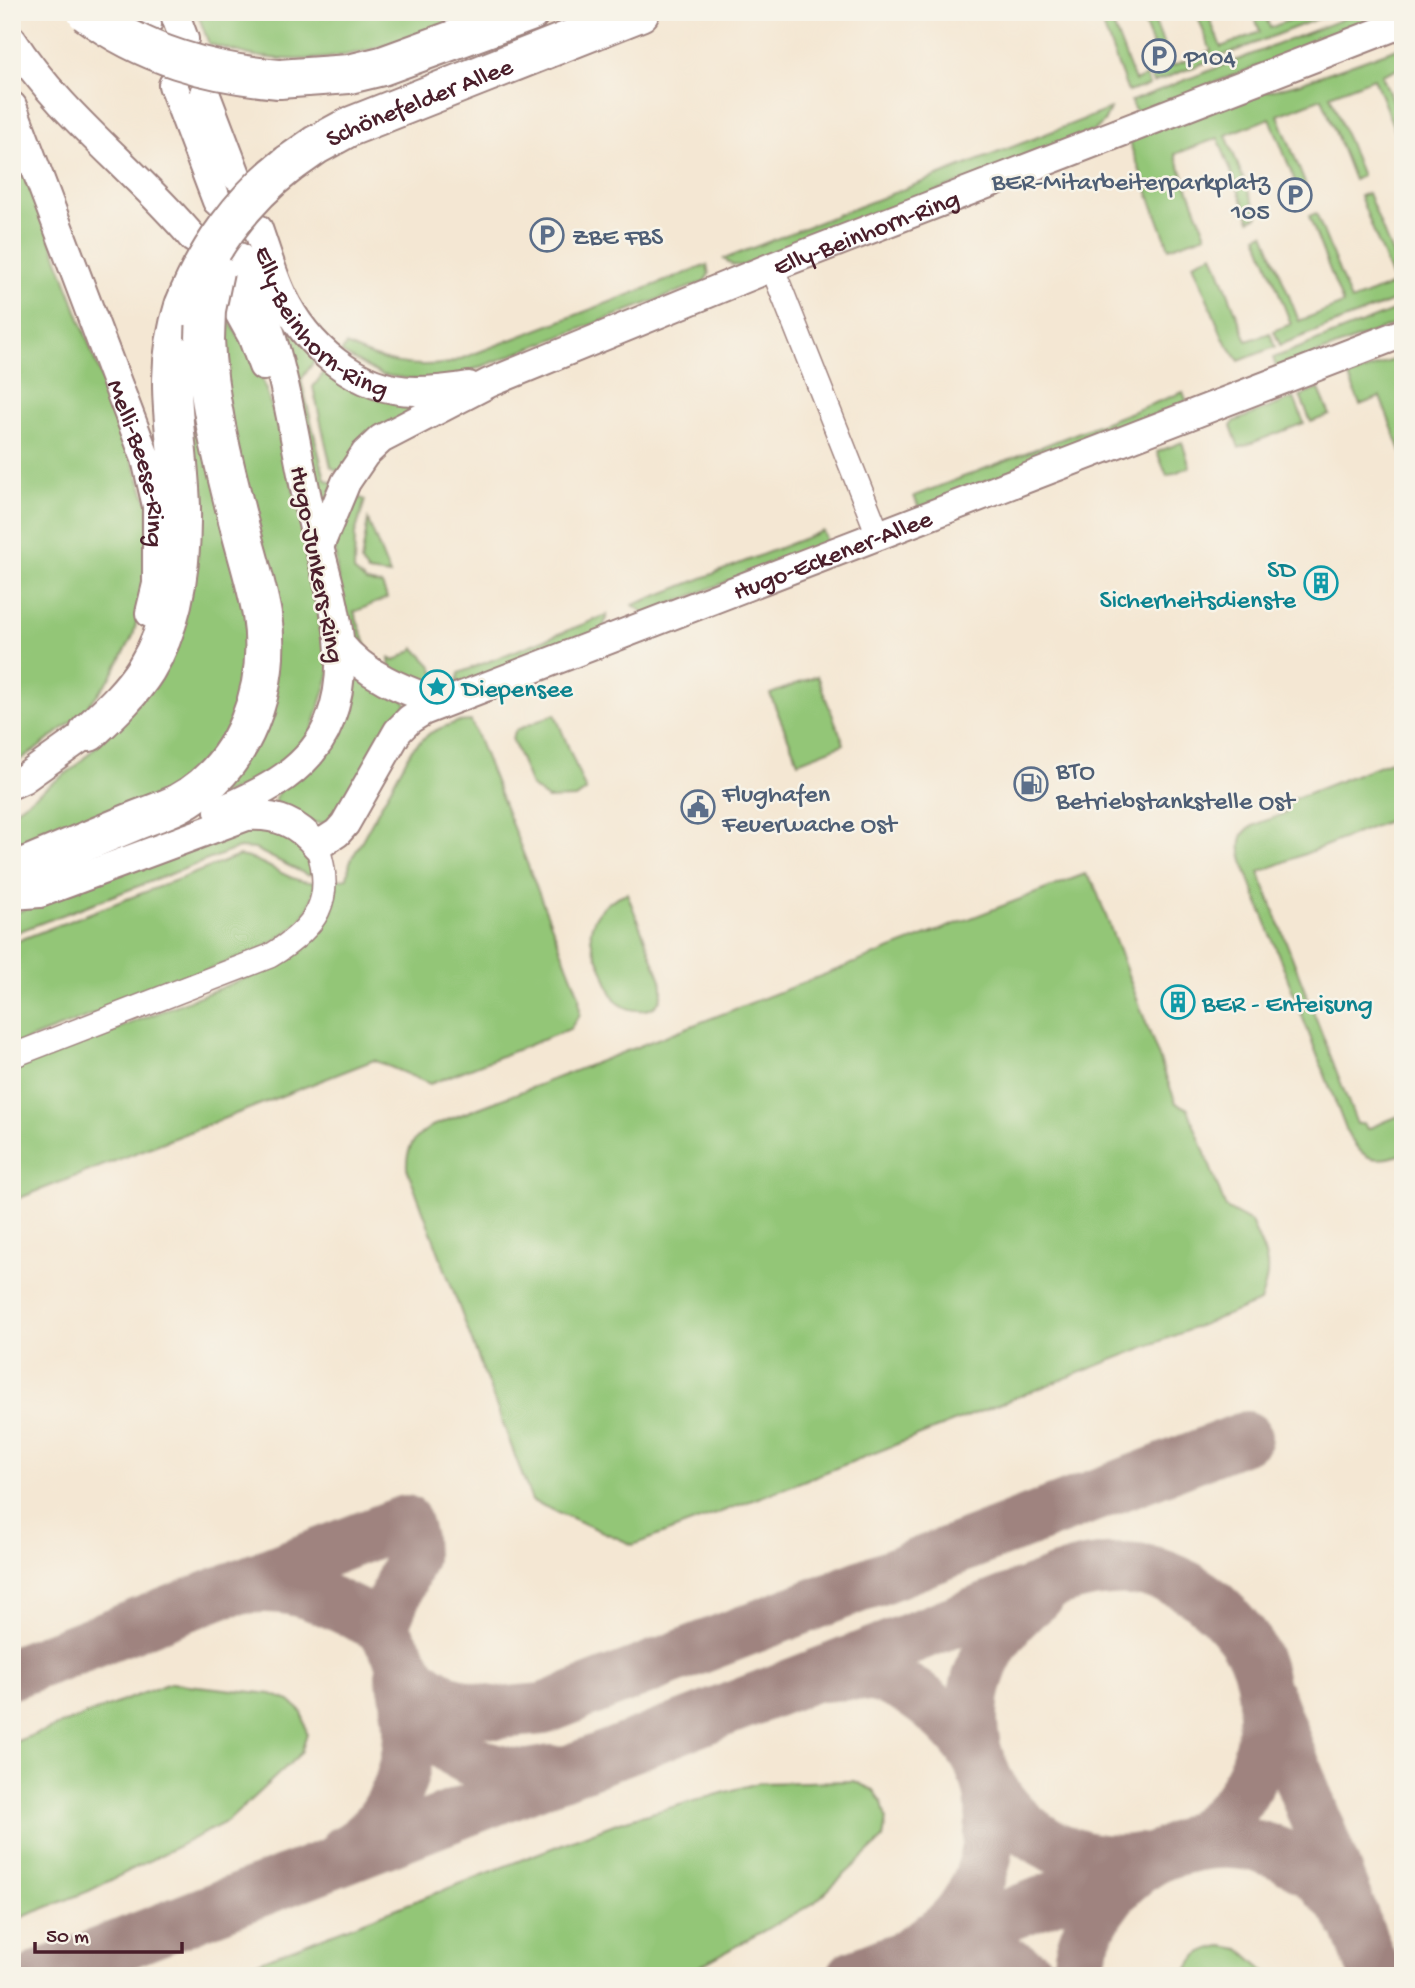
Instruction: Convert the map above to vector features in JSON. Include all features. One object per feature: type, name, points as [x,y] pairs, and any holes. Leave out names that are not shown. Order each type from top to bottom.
[{"type":"highway","name":"Schönefelder Allee","points":[[86,12],[140,46],[174,60],[242,76],[279,79],[349,74],[383,66],[530,12]]},
{"type":"highway","name":"Schönefelder Allee","points":[[89,732],[122,700],[147,668],[163,631],[176,590],[181,507],[171,408],[174,349],[184,306],[195,278],[210,253],[252,197],[289,164],[349,127],[640,12]]},
{"type":"highway","points":[[12,876],[27,866],[180,802],[207,782],[229,759],[245,733],[257,705],[264,665],[262,616],[227,472],[206,362],[206,310],[226,231]]},
{"type":"street","points":[[174,12],[184,39]]},
{"type":"street","name":"Elly-Beinhorn-Ring","points":[[319,547],[346,482],[365,454],[382,439],[489,383],[772,267],[1403,23]]},
{"type":"street","points":[[12,40],[57,98],[158,198],[226,231]]},
{"type":"street","name":"Hugo-Junkers-Ring","points":[[12,886],[219,811],[275,785],[301,764],[317,745],[330,722],[338,696],[340,644],[282,376],[266,320],[226,231],[173,85]]},
{"type":"street","points":[[205,93],[237,177]]},
{"type":"street","name":"Melli-Beese-Ring","points":[[12,106],[74,263],[146,459],[157,506],[157,583],[147,626],[116,691],[89,732],[23,779],[12,783]]},
{"type":"street","name":"Elly-Beinhorn-Ring","points":[[226,231],[282,295],[313,342],[340,365],[361,378],[379,385],[414,391],[489,383]]},
{"type":"street","points":[[772,267],[878,534]]},
{"type":"street","points":[[226,289],[252,336],[271,386],[309,508]]},
{"type":"street","name":"Hugo-Eckener-Allee","points":[[317,846],[337,833],[345,824],[398,731],[410,719],[440,703],[1403,333]]},
{"type":"street","points":[[340,644],[351,658],[382,679],[440,703]]},
{"type":"street","points":[[12,895],[40,893],[247,816],[263,815],[279,818],[296,826],[317,846],[325,877],[321,906],[315,919],[289,944],[259,960],[12,1056]]},
{"type":"green space","points":[[197,12],[481,12],[374,49],[319,59],[291,60],[255,56],[209,44]]},
{"type":"green space","points":[[1098,12],[1108,12],[1135,81],[1146,76],[1149,85],[1128,92]]},
{"type":"green space","points":[[1140,12],[1151,12],[1172,66],[1211,51],[1196,12],[1207,12],[1221,47],[1260,32],[1253,12],[1264,12],[1270,28],[1309,12],[1335,12],[1153,83],[1150,75],[1162,70]]},
{"type":"green space","points":[[1361,12],[1399,12],[1138,112],[1134,109],[1131,101]]},
{"type":"green space","points":[[1403,46],[1403,66],[1382,75],[1403,128],[1403,151],[1374,78],[1330,95],[1362,176],[1354,180],[1322,98],[1278,115],[1310,196],[1302,199],[1270,118],[1226,135],[1258,216],[1250,220],[1218,138],[1175,154],[1206,235],[1169,248],[1128,139],[1248,92],[1270,91],[1300,83]]},
{"type":"green space","points":[[1110,109],[1104,122],[1094,131],[742,266],[732,265],[724,259]]},
{"type":"green space","points":[[12,135],[149,506],[148,575],[133,636],[111,677],[82,714],[12,765]]},
{"type":"green space","points":[[1368,193],[1403,281],[1403,297],[1280,345],[1274,331],[1291,324],[1257,236],[1264,233],[1299,321],[1343,304],[1309,216],[1316,213],[1351,301],[1394,284],[1360,196]]},
{"type":"green space","points":[[250,247],[315,360],[301,380],[325,479],[334,484],[323,509],[246,252]]},
{"type":"green space","points":[[1213,254],[1247,341],[1270,333],[1275,347],[1239,361],[1223,338],[1193,263]]},
{"type":"green space","points":[[707,265],[709,274],[704,282],[449,379],[425,381],[382,375],[341,353],[346,345],[397,363],[450,363]]},
{"type":"green space","points":[[1403,307],[1403,321],[1277,369],[1273,358]]},
{"type":"green space","points":[[223,310],[260,372],[279,430],[326,623],[331,670],[311,734],[273,775],[196,805],[264,718],[226,390]]},
{"type":"green space","points":[[186,346],[247,600],[247,699],[197,777],[12,861],[12,812],[75,767],[103,739],[158,668]]},
{"type":"green space","points":[[1403,356],[1403,456],[1380,397],[1360,405],[1349,377]]},
{"type":"green space","points":[[326,370],[410,402],[408,413],[341,473],[331,467],[313,387]]},
{"type":"green space","points":[[1319,389],[1330,415],[1311,422],[1300,396]]},
{"type":"green space","points":[[1183,392],[1187,402],[919,508],[914,496]]},
{"type":"green space","points":[[1294,398],[1304,423],[1239,448],[1231,426],[1235,421]]},
{"type":"green space","points":[[1182,442],[1190,467],[1167,476],[1157,452]]},
{"type":"green space","points":[[349,493],[365,500],[355,534],[354,571],[366,582],[382,585],[387,598],[354,612],[368,649],[357,644],[352,637],[337,575],[336,540]]},
{"type":"green space","points":[[368,520],[390,575],[368,572],[361,562]]},
{"type":"green space","points":[[823,531],[827,542],[646,614],[633,605]]},
{"type":"green space","points":[[607,615],[603,630],[456,687],[459,673]]},
{"type":"green space","points":[[415,648],[432,666],[441,691],[390,670],[389,658],[395,661]]},
{"type":"green space","points":[[353,672],[405,700],[406,705],[332,820],[325,823],[311,822],[276,806],[275,798]]},
{"type":"green space","points":[[817,676],[844,744],[798,762],[770,694]]},
{"type":"green space","points":[[555,714],[586,791],[576,798],[547,799],[531,786],[512,738],[516,730]]},
{"type":"green space","points":[[471,721],[579,995],[580,1014],[570,1029],[430,1084],[374,1060],[12,1201],[12,1070],[256,974],[304,947],[324,927],[334,902],[335,880],[347,878],[350,862],[412,749],[430,733],[457,722]]},
{"type":"green space","points":[[1403,756],[1403,815],[1259,872],[1357,1124],[1364,1123],[1367,1129],[1401,1115],[1403,1106],[1403,1154],[1376,1159],[1363,1154],[1347,1132],[1248,876],[1241,839],[1251,827],[1286,813],[1283,803]]},
{"type":"green space","points":[[248,826],[282,834],[298,842],[305,850],[315,873],[307,875],[255,849],[239,848],[12,934],[12,914],[232,828]]},
{"type":"green space","points":[[239,856],[296,879],[315,882],[309,906],[290,930],[261,949],[12,1046],[12,943]]},
{"type":"green space","points":[[1085,874],[1094,884],[1176,1103],[1188,1109],[1226,1208],[1251,1222],[1261,1244],[1267,1278],[1260,1302],[633,1545],[532,1501],[407,1168],[410,1149],[420,1134],[432,1126]]},
{"type":"green space","points":[[627,893],[662,984],[659,1002],[650,1009],[631,1009],[614,998],[591,940],[593,923],[599,912],[609,902]]},
{"type":"green space","points":[[170,1683],[271,1694],[290,1701],[302,1712],[307,1734],[301,1753],[228,1821],[89,1891],[12,1921],[12,1743]]},
{"type":"green space","points":[[854,1781],[873,1790],[882,1803],[886,1819],[883,1839],[814,1903],[682,1976],[222,1976],[619,1822],[758,1783]]},
{"type":"green space","points":[[1222,1946],[1240,1949],[1271,1976],[1185,1976],[1199,1955]]},
{"type":"taxiway","points":[[382,1627],[415,1681],[447,1700],[468,1708],[498,1713],[543,1709],[1246,1437]]},
{"type":"taxiway","points":[[12,1673],[405,1521],[411,1557],[382,1627],[322,1599],[286,1589],[266,1587],[245,1588],[220,1592]]},
{"type":"taxiway","points":[[41,1976],[1058,1581],[1105,1570],[1136,1570],[1167,1577],[1195,1591],[1231,1623],[1257,1663],[1263,1695],[1263,1730],[1256,1764],[1231,1809],[1204,1833],[1137,1870],[1111,1895],[1100,1909],[1084,1941],[1077,1976]]},
{"type":"taxiway","points":[[1040,1594],[1011,1620],[991,1649],[977,1680],[972,1713],[975,1746],[986,1778],[1005,1807],[1045,1842],[1070,1853],[1098,1860],[1140,1859]]},
{"type":"taxiway","points":[[401,1676],[413,1707],[425,1724],[449,1747],[463,1756],[509,1773],[528,1775],[551,1771]]},
{"type":"taxiway","points":[[823,1676],[870,1676],[909,1690],[941,1714],[955,1729],[968,1744],[985,1775],[989,1791],[991,1826],[979,1879],[957,1916],[926,1942],[900,1958],[952,1951],[984,1954],[1015,1966],[1031,1976]]},
{"type":"taxiway","points":[[345,1851],[373,1830],[384,1815],[400,1782],[409,1729],[404,1685]]},
{"type":"taxiway","points":[[1268,1697],[1376,1976]]},
{"type":"taxiway","points":[[853,1976],[1167,1853],[1196,1845],[1250,1845],[1297,1863],[1319,1879],[1355,1923]]},
{"type":"place","name":"P104","points":[[1159,56]]},
{"type":"place","name":"BER-Mitarbeiterparkplatz 105","points":[[1295,195]]},
{"type":"place","name":"ZBE FBS","points":[[547,235]]},
{"type":"place","name":"SD Sicherheitsdienste","points":[[1321,583]]},
{"type":"place","name":"Diepensee","points":[[437,687]]},
{"type":"place","name":"BTO Betriebstankstelle Ost","points":[[1031,784]]},
{"type":"place","name":"Flughafen Feuerwache Ost","points":[[698,807]]},
{"type":"place","name":"BER - Enteisung","points":[[1178,1002]]}]
